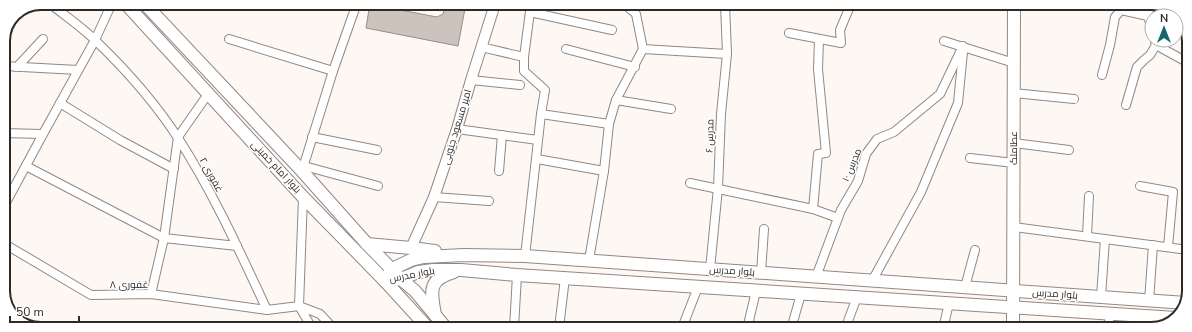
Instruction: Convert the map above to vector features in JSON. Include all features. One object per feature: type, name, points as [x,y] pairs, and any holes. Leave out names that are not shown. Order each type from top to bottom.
[{"type":"main road","name":"بلوار امام خمینی","points":[[131,10],[303,197],[386,281],[423,322]]},
{"type":"main road","name":"بلوار امام خمینی","points":[[151,10],[272,140],[303,169],[367,244],[414,291],[441,322]]},
{"type":"main road","name":"عطاملک","points":[[1013,322],[1014,10]]},
{"type":"main road","points":[[260,149],[272,140]]},
{"type":"main road","points":[[367,244],[464,255]]},
{"type":"main road","name":"بلوار مدرس","points":[[386,281],[392,269],[411,260],[424,257],[464,255],[526,256],[1180,303]]},
{"type":"main road","points":[[704,287],[710,269]]},
{"type":"main road","name":"بلوار مدرس","points":[[386,281],[401,279],[418,272],[434,270],[461,270],[517,275],[1168,317]]},
{"type":"main road","points":[[432,322],[436,317],[432,295],[433,284],[445,275],[461,270]]},
{"type":"street","name":"غفوری ۲","points":[[58,10],[95,40],[145,94],[178,137],[206,186],[237,246],[267,310]]},
{"type":"street","points":[[10,189],[26,166],[95,40],[109,10]]},
{"type":"street","points":[[352,10],[303,169],[378,186]]},
{"type":"street","name":"امیر مسعود جنوبی","points":[[411,248],[434,197],[457,129],[493,10]]},
{"type":"street","points":[[589,260],[604,171],[609,124],[616,100],[643,49],[636,14],[631,10]]},
{"type":"street","name":"مدرس ۶","points":[[710,269],[718,188],[721,114],[727,54],[725,10]]},
{"type":"street","points":[[789,33],[841,43],[840,30],[848,10]]},
{"type":"street","points":[[1102,74],[1110,45],[1115,17],[1118,10]]},
{"type":"street","points":[[1129,10],[1144,15]]},
{"type":"street","points":[[526,256],[538,140],[545,90],[524,71],[524,57],[530,12],[612,30]]},
{"type":"street","points":[[17,67],[43,39]]},
{"type":"street","points":[[229,39],[333,71]]},
{"type":"street","points":[[813,209],[818,154],[826,153],[818,69],[819,39]]},
{"type":"street","points":[[944,40],[1014,63]]},
{"type":"street","points":[[872,281],[921,192],[958,103],[963,46]]},
{"type":"street","name":"مدرس ۱۰","points":[[816,277],[841,210],[858,181],[866,154],[877,139],[894,132],[940,94],[963,46]]},
{"type":"street","points":[[481,47],[524,57]]},
{"type":"street","points":[[1126,105],[1137,67],[1150,55],[1154,48]]},
{"type":"street","points":[[1166,48],[1182,59]]},
{"type":"street","points":[[566,49],[634,67]]},
{"type":"street","points":[[643,49],[727,54]]},
{"type":"street","points":[[10,66],[78,70]]},
{"type":"street","points":[[471,80],[520,85]]},
{"type":"street","points":[[1014,93],[1074,99]]},
{"type":"street","points":[[150,294],[164,238],[178,137],[208,94]]},
{"type":"street","points":[[616,100],[671,109]]},
{"type":"street","points":[[60,103],[120,140],[174,169]]},
{"type":"street","points":[[541,114],[609,124]]},
{"type":"street","points":[[457,129],[538,140]]},
{"type":"street","points":[[10,133],[43,134]]},
{"type":"street","points":[[499,171],[502,135]]},
{"type":"street","points":[[312,137],[376,150]]},
{"type":"street","points":[[1014,143],[1069,150]]},
{"type":"street","points":[[970,158],[1014,163]]},
{"type":"street","points":[[537,159],[604,171]]},
{"type":"street","points":[[26,166],[164,238],[237,246]]},
{"type":"street","points":[[690,183],[813,209],[838,218]]},
{"type":"street","points":[[1140,186],[1173,192],[1168,247]]},
{"type":"street","points":[[1087,236],[1089,196]]},
{"type":"street","points":[[303,197],[299,306],[308,322]]},
{"type":"street","points":[[434,197],[489,201]]},
{"type":"street","points":[[1014,227],[1182,249]]},
{"type":"street","points":[[761,273],[764,229]]},
{"type":"street","points":[[1101,297],[1105,239]]},
{"type":"street","points":[[1149,301],[1153,245]]},
{"type":"street","name":"غفوری ۸","points":[[10,247],[91,295],[150,294],[267,310]]},
{"type":"street","points":[[965,287],[975,250]]},
{"type":"street","points":[[514,322],[517,275]]},
{"type":"street","points":[[560,322],[565,278]]},
{"type":"street","points":[[685,322],[704,287]]},
{"type":"street","points":[[748,322],[756,291]]},
{"type":"street","points":[[793,322],[801,294]]},
{"type":"street","points":[[848,322],[857,297]]},
{"type":"street","points":[[945,322],[949,303]]},
{"type":"street","points":[[267,310],[299,306],[320,314],[327,322]]},
{"type":"street","points":[[1109,322],[1110,314]]},
{"type":"building","points":[[369,10],[400,10],[437,17],[443,14],[444,10],[465,10],[458,46],[366,28]]}]
